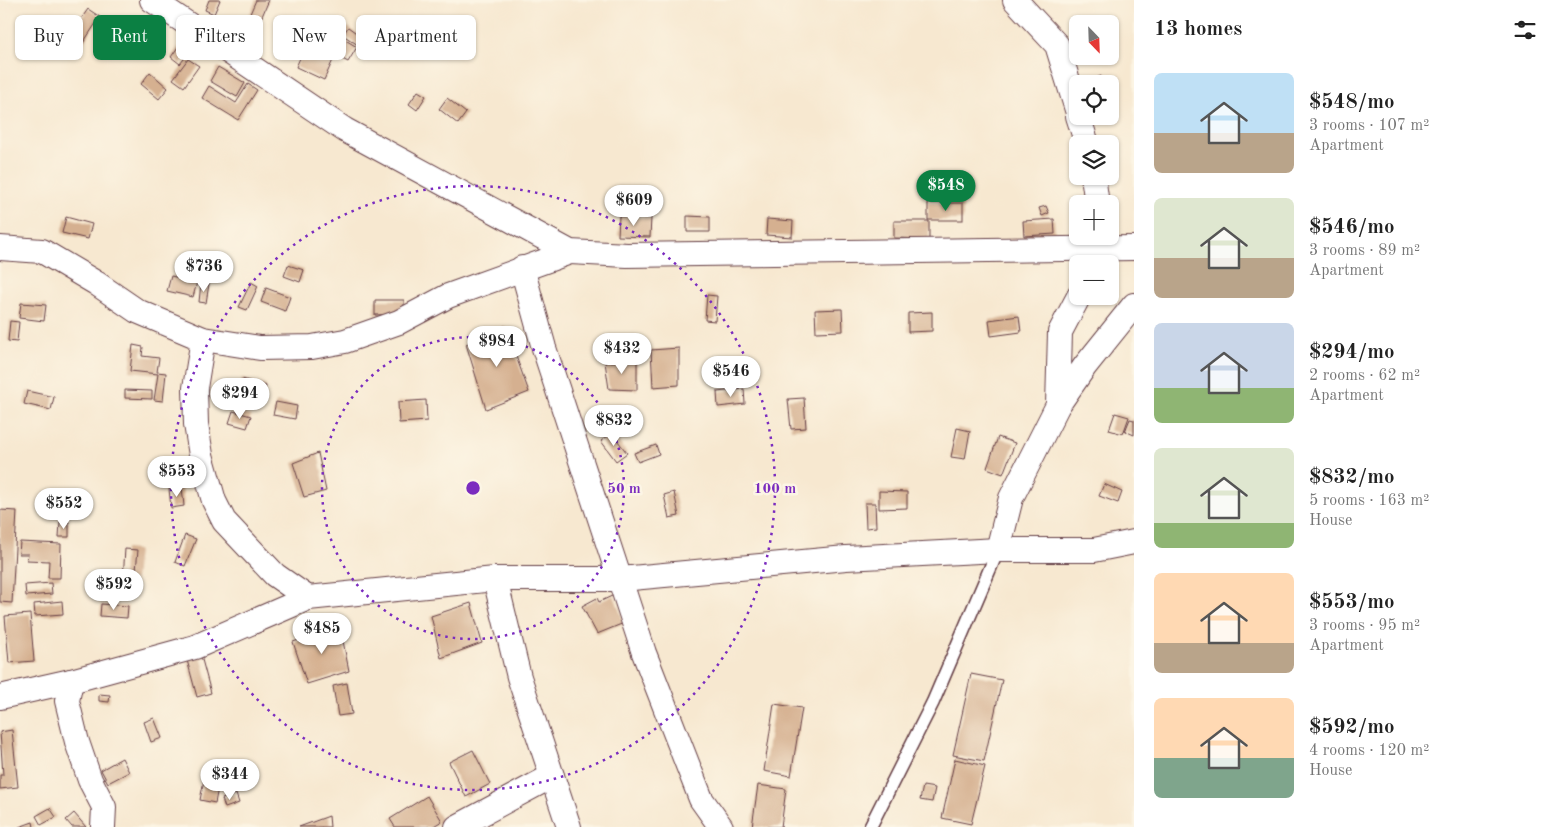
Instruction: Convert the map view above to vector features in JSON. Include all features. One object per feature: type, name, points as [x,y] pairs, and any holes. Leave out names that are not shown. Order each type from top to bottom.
[{"type":"street","points":[[152,0],[345,130],[570,252]]},
{"type":"street","points":[[1015,0],[1057,45],[1069,85]]},
{"type":"street","points":[[0,248],[42,251],[96,283],[137,311],[203,338],[260,348],[312,347],[345,341],[399,322],[448,296],[570,252],[626,256],[1134,248]]},
{"type":"street","points":[[522,268],[544,348],[644,653],[701,800],[722,827]]},
{"type":"street","points":[[1058,406],[1060,332],[1074,305]]},
{"type":"street","points":[[998,550],[1011,498],[1058,406],[1084,366],[1134,305]]},
{"type":"street","points":[[203,338],[195,388],[196,424],[201,455],[214,501],[224,521],[275,575],[308,598]]},
{"type":"street","points":[[0,697],[71,681],[195,647],[308,598],[495,578],[621,579],[846,558],[998,550],[1094,550],[1134,542]]},
{"type":"street","points":[[495,578],[519,677],[569,827]]},
{"type":"street","points":[[71,681],[67,701],[77,742],[90,780],[104,807],[103,827]]},
{"type":"street","points":[[456,827],[552,776]]},
{"type":"lane","points":[[870,827],[933,702],[998,550]]},
{"type":"building","points":[[209,0],[220,0],[214,14],[205,10]]},
{"type":"building","points":[[256,0],[269,0],[263,15],[249,15]]},
{"type":"building","points":[[88,9],[97,15],[93,15],[93,28],[83,43],[83,16]]},
{"type":"building","points":[[348,27],[356,33],[356,44],[346,37]]},
{"type":"building","points":[[346,40],[356,46],[348,62],[344,60],[346,60]]},
{"type":"building","points":[[176,50],[176,60],[183,60],[180,64],[171,57]]},
{"type":"building","points":[[187,60],[199,66],[184,87],[173,79]]},
{"type":"building","points":[[299,60],[333,60],[324,80],[296,67]]},
{"type":"building","points":[[218,67],[245,83],[237,97],[210,81]]},
{"type":"building","points":[[150,72],[168,88],[159,99],[141,84]]},
{"type":"building","points":[[248,84],[257,90],[238,120],[202,98],[209,86],[236,103]]},
{"type":"building","points":[[418,91],[426,96],[417,110],[409,104]]},
{"type":"building","points":[[447,98],[466,113],[458,124],[439,109]]},
{"type":"building","points":[[928,203],[963,203],[963,220],[928,220]]},
{"type":"building","points":[[1046,206],[1049,213],[1042,216],[1039,208]]},
{"type":"building","points":[[619,216],[651,218],[650,237],[618,236]]},
{"type":"building","points":[[687,216],[710,217],[710,232],[687,232]]},
{"type":"building","points":[[66,217],[92,224],[88,239],[62,233]]},
{"type":"building","points":[[767,219],[793,221],[792,237],[766,235]]},
{"type":"building","points":[[1054,219],[1055,234],[1024,236],[1023,221]]},
{"type":"building","points":[[894,221],[929,221],[929,239],[894,238]]},
{"type":"building","points":[[288,265],[304,270],[300,282],[284,276]]},
{"type":"building","points":[[171,276],[197,282],[193,297],[167,291]]},
{"type":"building","points":[[251,282],[258,286],[247,310],[239,307]]},
{"type":"building","points":[[201,283],[209,284],[206,303],[199,302]]},
{"type":"building","points":[[266,288],[290,297],[285,311],[261,302]]},
{"type":"building","points":[[707,295],[717,296],[715,321],[705,320]]},
{"type":"building","points":[[375,300],[404,300],[404,314],[375,315]]},
{"type":"building","points":[[21,303],[46,305],[44,321],[19,318]]},
{"type":"building","points":[[842,309],[843,331],[816,332],[815,310]]},
{"type":"building","points":[[932,312],[932,331],[908,332],[908,313]]},
{"type":"building","points":[[1019,316],[1021,332],[991,336],[989,320]]},
{"type":"building","points":[[10,321],[19,322],[17,342],[8,341]]},
{"type":"building","points":[[505,326],[529,392],[486,409],[466,344]]},
{"type":"building","points":[[133,345],[143,347],[142,356],[159,358],[157,372],[166,373],[163,401],[154,400],[158,374],[130,371]]},
{"type":"building","points":[[679,348],[679,385],[653,387],[651,350]]},
{"type":"building","points":[[637,360],[637,390],[609,389],[605,362]]},
{"type":"building","points":[[242,379],[266,386],[262,400],[238,394]]},
{"type":"building","points":[[744,389],[745,404],[718,407],[717,392]]},
{"type":"building","points":[[125,390],[152,391],[152,399],[125,398]]},
{"type":"building","points":[[27,391],[54,397],[51,410],[24,404]]},
{"type":"building","points":[[804,398],[806,428],[791,429],[788,399]]},
{"type":"building","points":[[426,400],[427,421],[399,423],[398,402]]},
{"type":"building","points":[[276,402],[297,406],[295,419],[273,415]]},
{"type":"building","points":[[233,411],[251,416],[247,428],[229,423]]},
{"type":"building","points":[[1115,413],[1129,417],[1123,434],[1109,430]]},
{"type":"building","points":[[1130,419],[1134,420],[1134,435],[1125,431]]},
{"type":"building","points":[[957,428],[970,431],[965,459],[951,457]]},
{"type":"building","points":[[612,433],[627,453],[616,461],[601,441]]},
{"type":"building","points":[[998,437],[1015,443],[1003,474],[987,468]]},
{"type":"building","points":[[656,445],[659,454],[638,462],[634,453]]},
{"type":"building","points":[[318,453],[326,491],[304,497],[293,463]]},
{"type":"building","points":[[1104,484],[1122,492],[1118,503],[1099,496]]},
{"type":"building","points":[[182,487],[184,506],[171,508],[169,489]]},
{"type":"building","points":[[879,491],[907,492],[907,508],[879,509]]},
{"type":"building","points":[[674,492],[679,516],[669,518],[664,495]]},
{"type":"building","points":[[865,503],[875,503],[876,527],[866,528]]},
{"type":"building","points":[[0,510],[17,511],[12,603],[0,602]]},
{"type":"building","points":[[60,522],[69,522],[69,537],[59,537]]},
{"type":"building","points":[[185,535],[196,539],[185,566],[175,562]]},
{"type":"building","points":[[20,542],[61,544],[60,578],[48,578],[49,561],[27,560],[28,554],[19,554]]},
{"type":"building","points":[[125,549],[138,550],[135,580],[123,578]]},
{"type":"building","points":[[51,583],[52,594],[26,596],[25,585]]},
{"type":"building","points":[[614,595],[624,623],[597,634],[582,606],[597,598],[599,602]]},
{"type":"building","points":[[62,601],[63,614],[35,616],[34,604]]},
{"type":"building","points":[[471,603],[482,643],[441,658],[431,616]]},
{"type":"building","points":[[101,604],[128,606],[127,618],[100,616]]},
{"type":"building","points":[[30,614],[34,661],[9,663],[5,616]]},
{"type":"building","points":[[340,626],[349,671],[307,684],[293,642]]},
{"type":"building","points":[[201,656],[211,693],[197,697],[187,660]]},
{"type":"building","points":[[971,674],[1002,680],[984,761],[953,755]]},
{"type":"building","points":[[347,683],[352,714],[338,716],[333,686]]},
{"type":"building","points":[[99,694],[110,695],[109,702],[99,701]]},
{"type":"building","points":[[774,704],[802,708],[791,776],[764,771]]},
{"type":"building","points":[[154,718],[162,738],[151,742],[144,722]]},
{"type":"building","points":[[12,730],[18,787],[0,789],[0,775],[3,775],[0,732]]},
{"type":"building","points":[[473,750],[490,784],[466,797],[449,762]]},
{"type":"building","points":[[122,758],[129,772],[108,783],[101,770]]},
{"type":"building","points":[[955,759],[985,766],[971,824],[942,818]]},
{"type":"building","points":[[205,775],[220,778],[215,803],[200,800]]},
{"type":"building","points":[[758,785],[786,789],[781,827],[752,827]]},
{"type":"building","points":[[923,786],[935,788],[932,802],[920,800]]},
{"type":"building","points":[[236,794],[239,803],[225,808],[222,799]]},
{"type":"building","points":[[427,796],[442,821],[432,827],[395,827],[390,819]]},
{"type":"building","points":[[50,808],[56,817],[41,825],[36,816]]},
{"type":"building","points":[[74,813],[86,827],[72,827],[66,820]]},
{"type":"building","points":[[329,816],[330,827],[299,827]]},
{"type":"building","points":[[33,822],[34,827],[19,827]]}]
